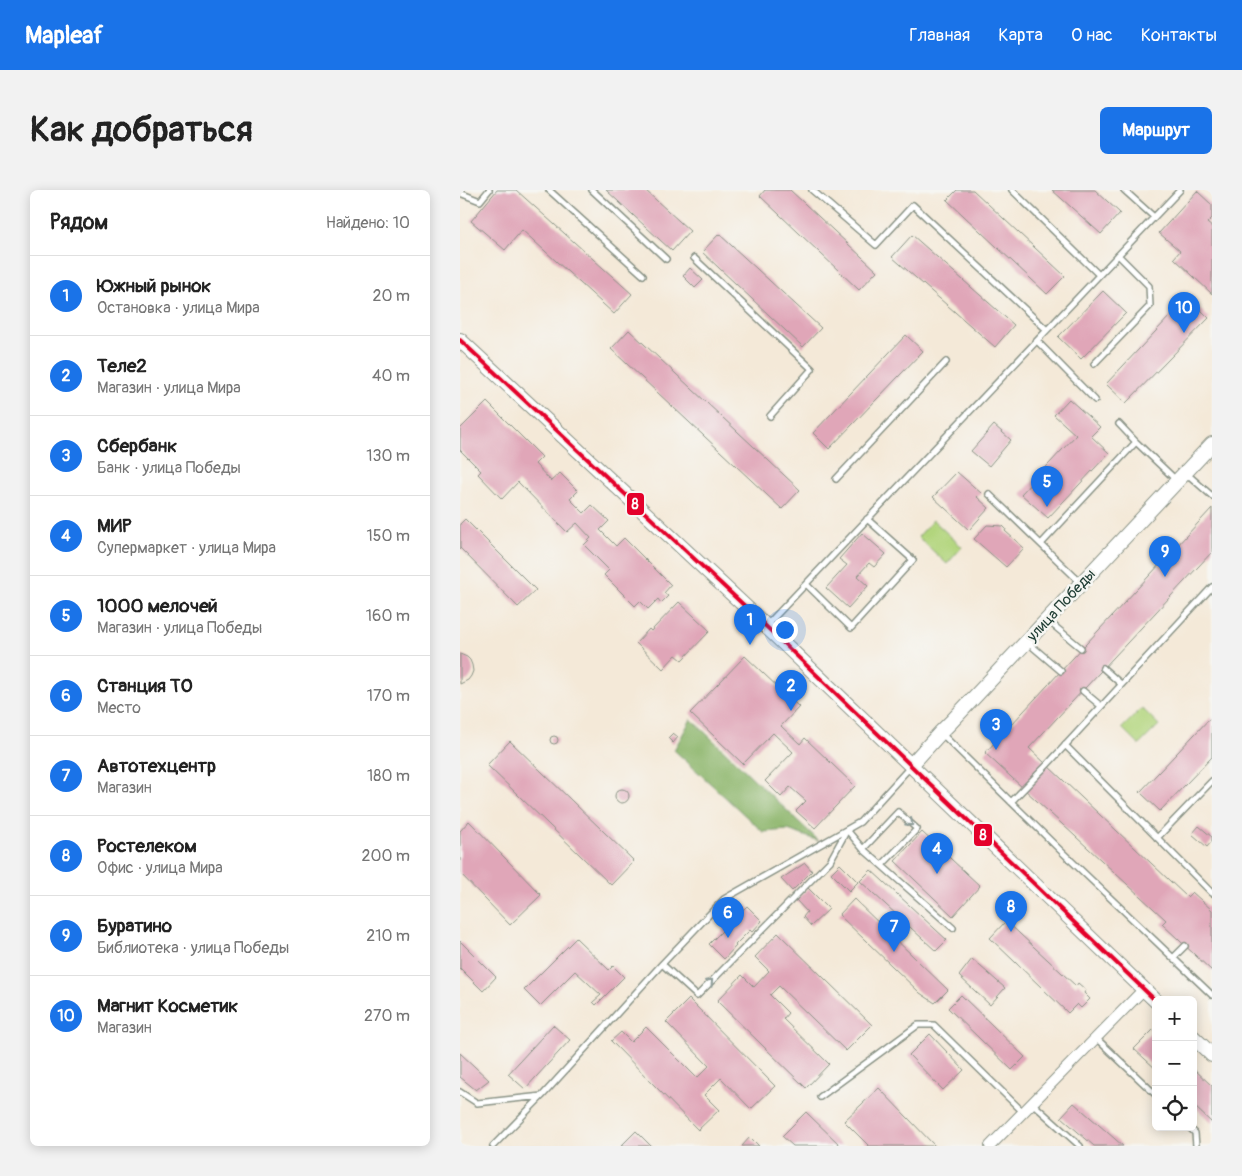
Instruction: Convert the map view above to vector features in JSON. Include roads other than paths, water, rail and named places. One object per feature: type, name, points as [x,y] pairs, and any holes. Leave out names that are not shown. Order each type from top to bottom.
[{"type":"main road","points":[[460,340],[766,626],[1152,996]]},
{"type":"main road","name":"улица Победы","points":[[911,765],[1181,476],[1208,450]]},
{"type":"main road","points":[[1197,1041],[1212,1055]]},
{"type":"street","points":[[990,1146],[1144,989]]},
{"type":"lane","points":[[460,194],[480,201],[489,190]]},
{"type":"lane","points":[[549,190],[643,275]]},
{"type":"lane","points":[[592,190],[666,259]]},
{"type":"lane","points":[[812,190],[876,245],[912,205],[1047,330]]},
{"type":"lane","points":[[1012,190],[1099,275]]},
{"type":"lane","points":[[1124,190],[1154,218]]},
{"type":"lane","points":[[766,626],[1180,190]]},
{"type":"lane","points":[[1094,364],[1150,306],[1149,286],[1118,255]]},
{"type":"lane","points":[[694,258],[812,369],[770,416]]},
{"type":"lane","points":[[1037,341],[1095,400]]},
{"type":"lane","points":[[836,479],[946,362]]},
{"type":"lane","points":[[1119,424],[1136,442],[1181,476],[1212,496]]},
{"type":"lane","points":[[1041,544],[1136,442]]},
{"type":"lane","points":[[989,494],[1082,583]]},
{"type":"lane","points":[[806,584],[851,628],[913,560],[867,519]]},
{"type":"lane","points":[[1011,802],[1212,587]]},
{"type":"lane","points":[[1047,620],[1081,648]]},
{"type":"lane","points":[[1027,642],[1061,671]]},
{"type":"lane","points":[[1103,668],[1121,684]]},
{"type":"lane","points":[[1083,691],[1101,706]]},
{"type":"lane","points":[[940,732],[1212,995]]},
{"type":"lane","points":[[1065,745],[1212,893]]},
{"type":"lane","points":[[493,1146],[542,1096],[724,898],[860,822],[911,765]]},
{"type":"lane","points":[[1157,838],[1212,781]]},
{"type":"lane","points":[[863,849],[898,812],[917,829],[882,865]]},
{"type":"lane","points":[[847,830],[863,849],[953,928]]},
{"type":"lane","points":[[662,964],[697,996],[830,861],[847,830]]},
{"type":"lane","points":[[1173,958],[1185,946]]},
{"type":"lane","points":[[820,1097],[918,1024],[934,1025],[1023,1112]]},
{"type":"lane","points":[[1096,1038],[1152,1091]]},
{"type":"lane","points":[[460,1092],[478,1103],[542,1096]]},
{"type":"lane","points":[[1032,1103],[1080,1146]]},
{"type":"lane","points":[[1193,1131],[1195,1133],[1196,1146]]},
{"type":"place","name":"Магнит Косметик","points":[[1184,333]]},
{"type":"place","name":"1000 мелочей","points":[[1047,507]]},
{"type":"place","name":"Буратино","points":[[1165,577]]},
{"type":"place","name":"Южный рынок","points":[[750,645]]},
{"type":"place","name":"Теле2","points":[[791,711]]},
{"type":"place","name":"Сбербанк","points":[[996,750]]},
{"type":"place","name":"МИР","points":[[937,874]]},
{"type":"place","name":"Ростелеком","points":[[1011,932]]},
{"type":"place","name":"Станция ТО","points":[[728,938]]},
{"type":"place","name":"Автотехцентр","points":[[894,952]]}]
